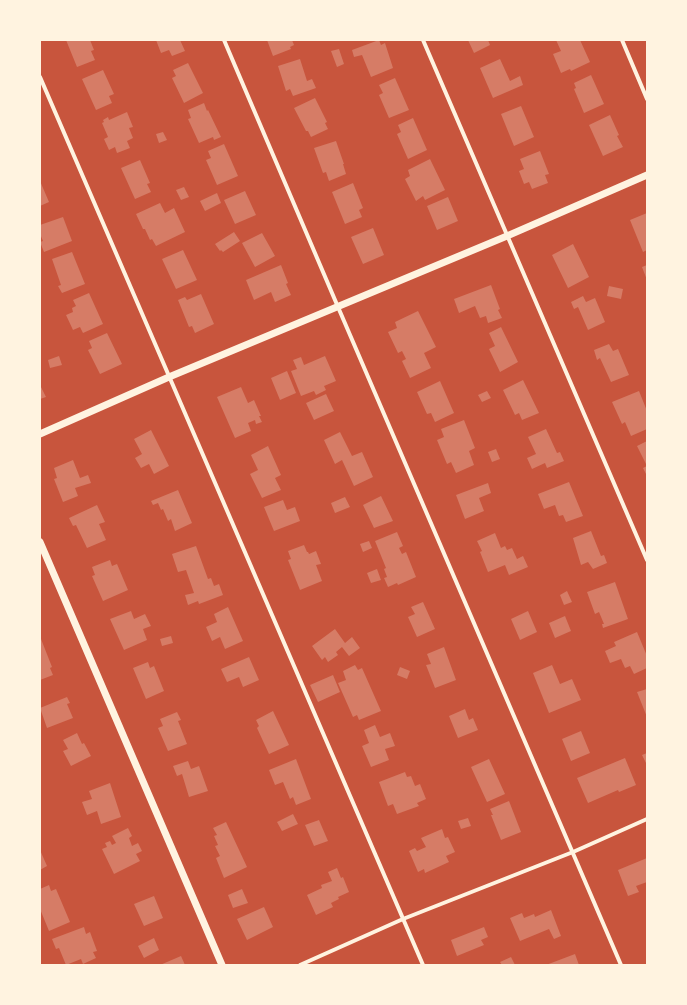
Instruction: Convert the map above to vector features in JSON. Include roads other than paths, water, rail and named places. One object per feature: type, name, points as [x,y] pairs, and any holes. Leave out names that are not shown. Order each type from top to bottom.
[{"type":"street","points":[[224,40],[621,965]]},
{"type":"street","points":[[424,40],[647,560]]},
{"type":"street","points":[[622,40],[647,99]]},
{"type":"street","points":[[40,77],[423,965]]},
{"type":"street","points":[[40,434],[169,377],[507,236],[647,175]]},
{"type":"street","points":[[40,542],[222,965]]},
{"type":"street","points":[[300,965],[403,919],[573,852],[647,819]]}]
